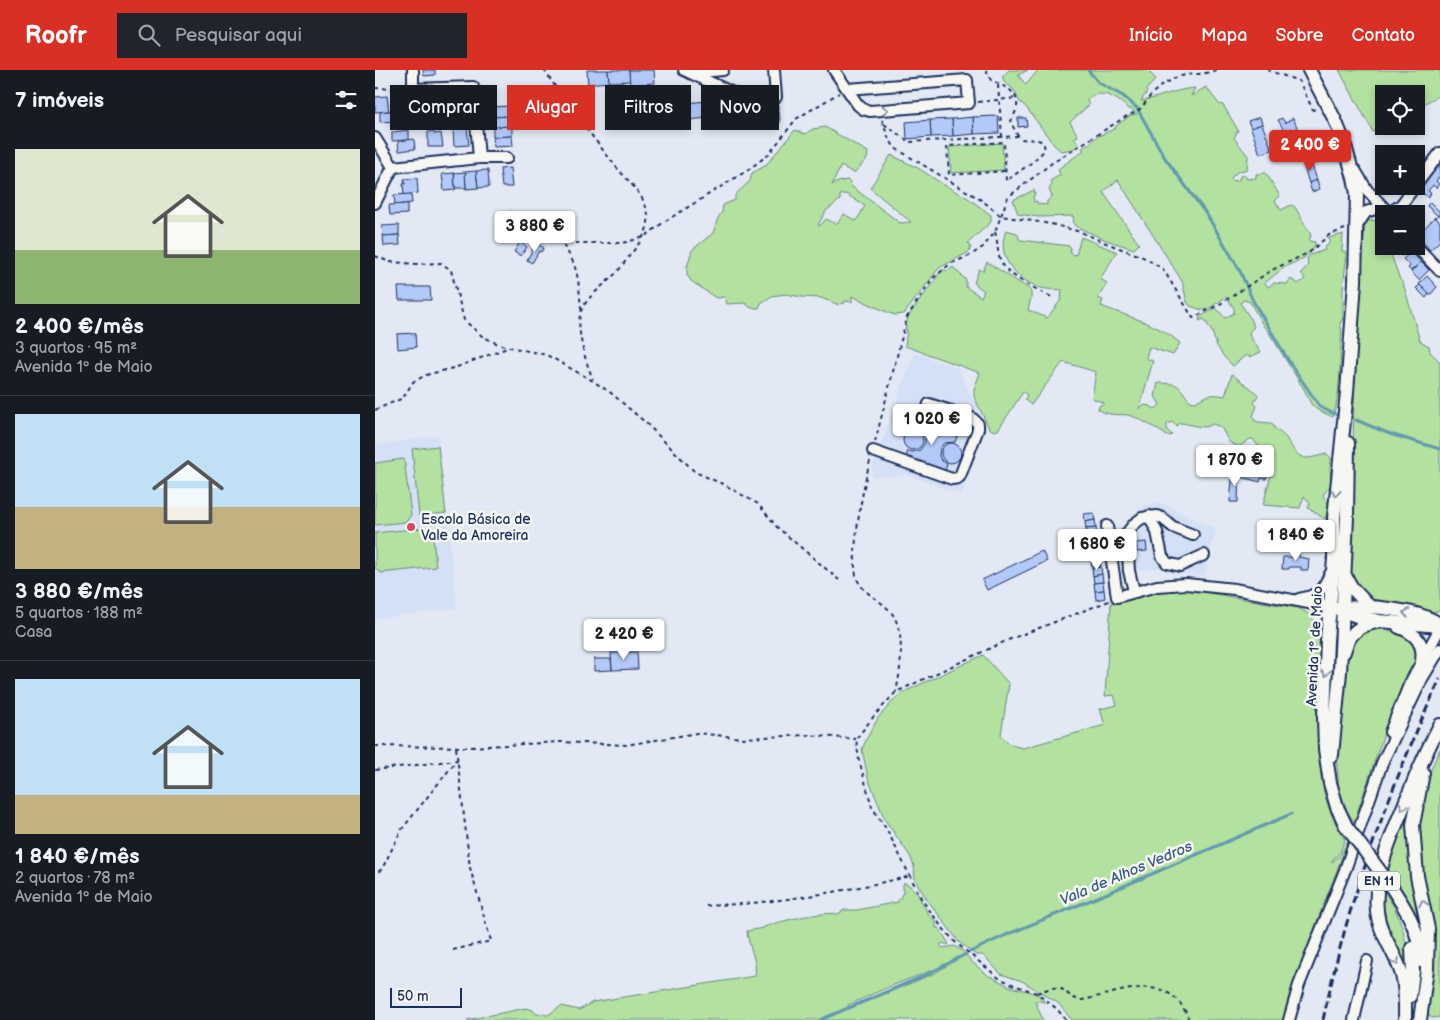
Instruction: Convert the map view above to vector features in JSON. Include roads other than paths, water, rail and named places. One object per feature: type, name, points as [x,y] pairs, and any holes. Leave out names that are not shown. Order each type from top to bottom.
[{"type":"main road","name":"Avenida 1º de Maio","points":[[1309,70],[1335,120],[1350,160],[1357,194],[1355,282],[1347,392],[1334,518],[1336,608],[1340,672],[1330,782]]},
{"type":"main road","name":"Avenida 1º de Maio","points":[[1347,392],[1349,474],[1344,573],[1336,608],[1325,717],[1325,749],[1330,782],[1337,807],[1346,826],[1399,898]]},
{"type":"main road","points":[[1344,573],[1352,588],[1370,606]]},
{"type":"main road","points":[[1336,608],[1370,606],[1427,617],[1440,626]]},
{"type":"main road","points":[[1336,608],[1359,617],[1385,622],[1440,626]]},
{"type":"main road","points":[[1340,672],[1346,644],[1350,636],[1355,630],[1365,624],[1385,622],[1408,630],[1418,638],[1423,649],[1422,661]]},
{"type":"main road","name":"EN 11","points":[[1406,1020],[1405,989],[1401,973],[1383,933],[1377,912],[1377,890],[1390,839],[1428,746],[1440,725]]},
{"type":"main road","name":"EN 11","points":[[1420,1020],[1427,969],[1428,929],[1417,876],[1413,825],[1428,746]]},
{"type":"main road","points":[[1399,898],[1416,929],[1419,944],[1422,1004]]},
{"type":"main road","points":[[1399,898],[1408,927],[1412,951],[1412,979],[1406,1020]]},
{"type":"street","points":[[413,70],[413,85]]},
{"type":"street","points":[[687,71],[723,70]]},
{"type":"street","points":[[687,71],[748,100],[776,97],[774,70]]},
{"type":"street","points":[[834,70],[847,89],[858,105],[870,111],[969,103],[967,80],[847,89]]},
{"type":"street","points":[[477,130],[479,158]]},
{"type":"street","points":[[375,138],[393,167]]},
{"type":"street","points":[[1425,173],[1440,154]]},
{"type":"street","points":[[393,167],[479,158],[507,158]]},
{"type":"street","points":[[1350,160],[1363,185],[1381,205]]},
{"type":"street","points":[[375,202],[393,167]]},
{"type":"street","points":[[1356,227],[1367,212],[1375,212]]},
{"type":"street","points":[[1424,255],[1440,272]]},
{"type":"street","points":[[873,451],[952,479],[958,478],[978,429],[978,424],[972,418],[929,404],[925,416]]},
{"type":"street","points":[[1149,516],[1157,532],[1161,556],[1167,563],[1180,566],[1204,555]]},
{"type":"street","points":[[1134,591],[1129,571],[1127,532],[1134,524],[1142,518],[1157,516],[1173,527],[1193,535]]},
{"type":"street","points":[[1107,526],[1117,597],[1157,586],[1186,584],[1234,589],[1336,608]]},
{"type":"street","points":[[1293,599],[1316,594],[1325,586],[1335,559]]},
{"type":"street","points":[[1289,1020],[1299,985],[1345,870],[1396,716],[1440,626]]},
{"type":"street","points":[[1373,788],[1390,746],[1422,679],[1440,650]]},
{"type":"street","points":[[1354,1020],[1367,961]]},
{"type":"waterway","points":[[1088,70],[1099,83],[1123,96],[1137,108],[1165,158],[1207,215],[1239,269],[1253,301],[1290,363],[1320,407],[1337,415]]},
{"type":"waterway","points":[[1356,420],[1390,434],[1440,449]]},
{"type":"waterway","name":"Vala de Alhos Vedros","points":[[970,952],[1291,814]]},
{"type":"waterway","name":"Vala de Alhos Vedros","points":[[820,1020],[926,975],[966,954]]},
{"type":"railway","points":[[1323,1020],[1344,934],[1368,858],[1417,729],[1440,679]]},
{"type":"place","name":"Escola Básica de Vale da Amoreira","points":[[411,527]]}]
